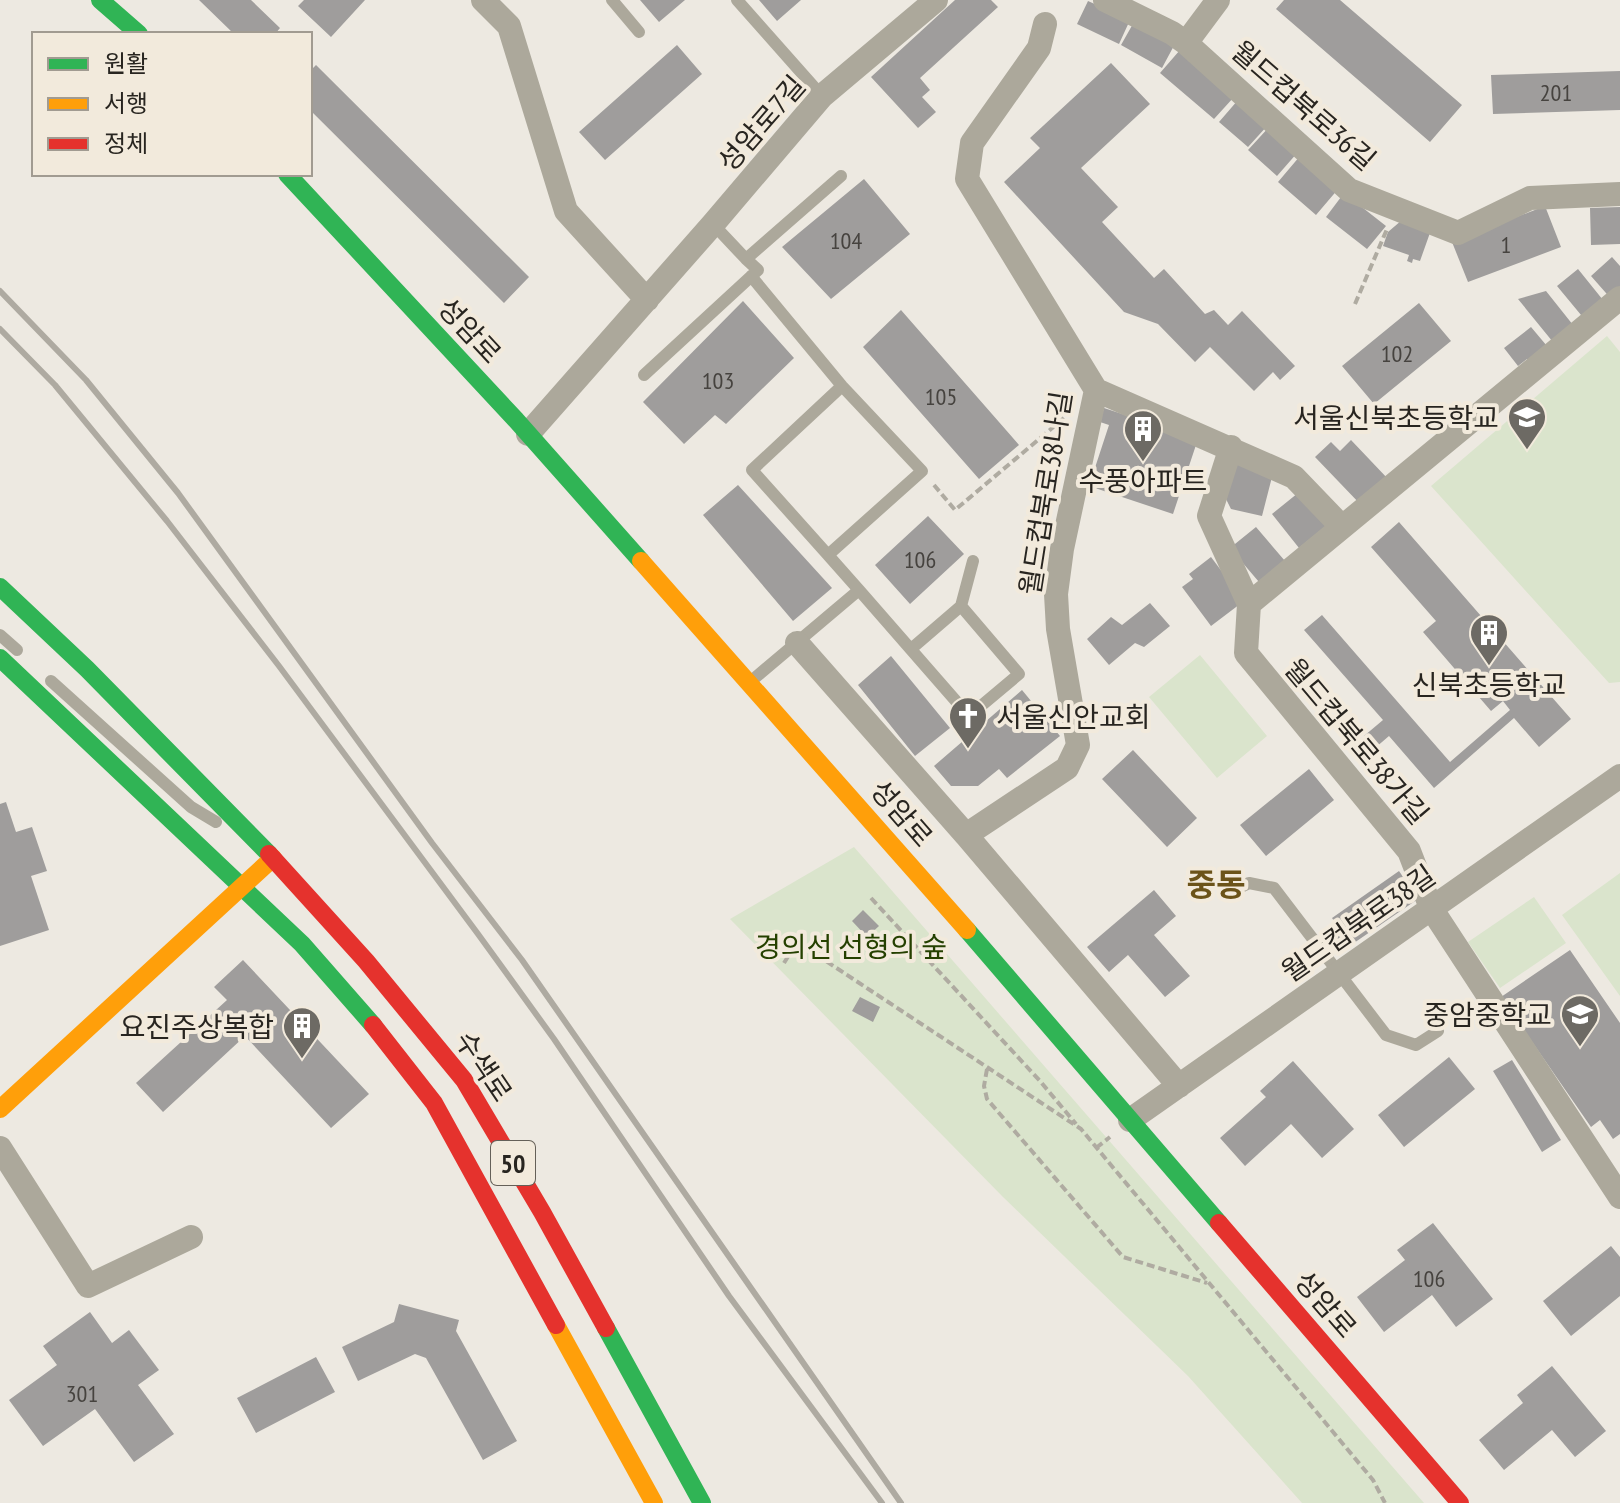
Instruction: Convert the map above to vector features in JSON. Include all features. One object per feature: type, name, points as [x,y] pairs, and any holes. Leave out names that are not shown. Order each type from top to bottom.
[{"type":"main road","points":[[100,0],[137,32]]},
{"type":"main road","name":"성암로","points":[[289,176],[528,434],[915,870],[1460,1503]]},
{"type":"main road","name":"수색로","points":[[0,587],[87,669],[273,858],[366,961],[464,1080],[542,1212],[702,1503]]},
{"type":"main road","name":"50","points":[[0,658],[244,885],[302,944],[373,1025],[434,1103],[654,1503]]},
{"type":"main road","points":[[0,1109],[273,858]]},
{"type":"street","points":[[483,0],[509,26],[566,211],[647,300]]},
{"type":"street","name":"성암로7길","points":[[528,434],[822,96],[936,0]]},
{"type":"street","points":[[1105,0],[1186,43]]},
{"type":"street","name":"월드컵북로36길","points":[[1218,0],[1186,43],[1349,190],[1458,233],[1530,198],[1620,194]]},
{"type":"street","name":"월드컵북로38나길","points":[[966,835],[1067,768],[1078,745],[1058,629],[1056,594],[1062,549],[1096,390],[967,179],[972,143],[1039,48],[1045,24]]},
{"type":"street","points":[[1249,604],[1620,298]]},
{"type":"street","points":[[1096,390],[1294,477],[1342,527]]},
{"type":"street","name":"월드컵북로38가길","points":[[1231,447],[1209,516],[1249,604],[1246,653],[1409,851],[1431,908],[1620,1197]]},
{"type":"street","points":[[797,643],[966,835],[1179,1086]]},
{"type":"street","name":"월드컵북로38길","points":[[1130,1120],[1620,776]]},
{"type":"street","points":[[0,1148],[88,1286],[191,1237]]},
{"type":"lane","points":[[612,0],[639,32]]},
{"type":"lane","points":[[737,0],[822,96]]},
{"type":"lane","points":[[746,259],[841,176]]},
{"type":"lane","points":[[644,375],[758,270],[713,224]]},
{"type":"lane","points":[[751,276],[842,386],[922,471],[828,555]]},
{"type":"lane","points":[[842,386],[752,470],[969,716],[1019,674],[961,606]]},
{"type":"lane","points":[[911,649],[961,606],[973,561]]},
{"type":"lane","points":[[749,683],[859,590]]},
{"type":"lane","points":[[0,635],[22,655]]},
{"type":"lane","points":[[45,675],[191,807],[273,858]]},
{"type":"lane","points":[[1228,893],[1249,883],[1274,888],[1386,1035],[1416,1045],[1438,1031]]},
{"type":"path","points":[[1355,304],[1395,208]]},
{"type":"path","points":[[922,471],[955,510],[1054,427]]},
{"type":"path","points":[[871,898],[1081,1129],[1373,1480],[1385,1503]]},
{"type":"path","points":[[784,963],[797,942],[1081,1129]]},
{"type":"path","points":[[987,1068],[984,1086],[987,1099],[1123,1257],[1209,1284]]},
{"type":"green space","points":[[1607,336],[1620,352],[1620,682],[1609,683],[1431,486]]},
{"type":"green space","points":[[1200,655],[1267,736],[1217,778],[1149,697]]},
{"type":"green space","name":"경의선 선형의 숲","points":[[854,847],[1424,1503],[1302,1503],[1188,1376],[1003,1197],[730,919]]},
{"type":"green space","points":[[1620,873],[1620,996],[1562,915]]},
{"type":"green space","points":[[1534,897],[1566,943],[1500,988],[1468,942]]},
{"type":"building","points":[[199,0],[251,0],[280,28],[277,32],[232,32]]},
{"type":"building","points":[[304,0],[365,0],[331,37],[298,6]]},
{"type":"building","points":[[640,0],[685,0],[659,22]]},
{"type":"building","points":[[759,0],[801,0],[777,21]]},
{"type":"building","points":[[955,0],[991,0],[998,7],[920,78],[930,90],[922,97],[936,112],[918,128],[871,77]]},
{"type":"building","points":[[1284,0],[1340,0],[1462,105],[1430,142],[1276,9]]},
{"type":"building","points":[[1088,1],[1130,20],[1119,44],[1077,24]]},
{"type":"building","points":[[1134,22],[1177,40],[1162,68],[1121,45]]},
{"type":"building","points":[[677,45],[702,74],[605,160],[579,132]]},
{"type":"building","points":[[1180,50],[1234,97],[1214,119],[1160,73]]},
{"type":"building","points":[[1111,63],[1150,104],[1081,168],[1118,207],[1102,222],[1154,278],[1164,269],[1205,314],[1214,310],[1228,325],[1242,311],[1295,366],[1280,380],[1273,372],[1254,391],[1210,347],[1195,362],[1158,324],[1124,312],[1004,182],[1040,148],[1030,138]]},
{"type":"building","points":[[316,65],[529,277],[504,303],[312,112],[312,69]]},
{"type":"building","points":[[1620,71],[1620,110],[1493,114],[1491,75]]},
{"type":"building","points":[[1238,100],[1268,125],[1248,147],[1219,122]]},
{"type":"building","points":[[1270,126],[1298,152],[1277,176],[1248,150]]},
{"type":"building","points":[[1300,156],[1339,188],[1316,215],[1278,182]]},
{"type":"building","points":[[864,179],[910,234],[831,299],[782,247]]},
{"type":"building","points":[[1344,193],[1386,226],[1367,249],[1326,217]]},
{"type":"building","points":[[1545,206],[1561,247],[1468,282],[1452,242]]},
{"type":"building","points":[[1620,207],[1620,244],[1591,245],[1590,208]]},
{"type":"building","points":[[1402,220],[1431,230],[1420,261],[1407,261],[1409,255],[1383,246],[1388,232]]},
{"type":"building","points":[[1612,257],[1620,266],[1620,295],[1613,301],[1591,276]]},
{"type":"building","points":[[1578,269],[1607,305],[1586,321],[1557,286]]},
{"type":"building","points":[[1546,291],[1577,330],[1557,347],[1518,299]]},
{"type":"building","points":[[743,301],[794,358],[726,424],[715,415],[684,444],[643,402]]},
{"type":"building","points":[[1419,303],[1451,341],[1374,404],[1342,366]]},
{"type":"building","points":[[901,310],[1019,445],[979,479],[863,347]]},
{"type":"building","points":[[1531,327],[1552,352],[1534,367],[1527,359],[1518,366],[1504,348]]},
{"type":"building","name":"수풍아파트","points":[[1104,408],[1198,439],[1173,514],[1089,486],[1109,425],[1100,422]]},
{"type":"building","points":[[1351,440],[1389,480],[1362,506],[1315,457],[1331,442],[1340,451]]},
{"type":"building","points":[[1235,463],[1273,473],[1262,516],[1231,509],[1226,499]]},
{"type":"building","points":[[738,485],[832,588],[793,621],[703,515]]},
{"type":"building","points":[[1298,493],[1326,526],[1299,548],[1272,514]]},
{"type":"building","points":[[928,516],[964,554],[910,604],[875,565]]},
{"type":"building","name":"신북초등학교","points":[[1399,522],[1571,719],[1539,747],[1514,718],[1434,788],[1389,736],[1375,748],[1364,736],[1383,720],[1304,630],[1322,615],[1450,762],[1510,710],[1503,701],[1491,711],[1423,632],[1436,621],[1371,547]]},
{"type":"building","points":[[1256,527],[1285,561],[1259,582],[1230,548]]},
{"type":"building","points":[[1211,557],[1244,601],[1211,626],[1182,587],[1193,579],[1189,574]]},
{"type":"building","points":[[1150,603],[1170,626],[1144,647],[1135,643],[1109,665],[1087,639],[1111,617],[1122,625]]},
{"type":"building","points":[[891,656],[950,728],[915,756],[858,685]]},
{"type":"building","points":[[1022,690],[1060,736],[1007,778],[999,769],[978,786],[951,786],[934,766]]},
{"type":"building","points":[[1133,750],[1197,818],[1167,847],[1102,779]]},
{"type":"building","points":[[1309,769],[1334,800],[1266,856],[1240,825]]},
{"type":"building","points":[[6,802],[16,832],[32,827],[47,871],[31,876],[49,930],[0,946],[0,804]]},
{"type":"building","points":[[1399,871],[1418,899],[1351,945],[1332,918]]},
{"type":"building","points":[[1154,890],[1176,916],[1154,935],[1190,976],[1165,997],[1128,955],[1109,972],[1087,947]]},
{"type":"building","points":[[863,910],[879,926],[867,937],[852,921]]},
{"type":"building","points":[[1336,931],[1346,947],[1336,954],[1326,938]]},
{"type":"building","points":[[1570,950],[1620,1023],[1620,1134],[1613,1139],[1600,1120],[1591,1127],[1501,997]]},
{"type":"building","name":"요진주상복합","points":[[243,960],[369,1094],[331,1128],[245,1036],[163,1112],[136,1083],[227,1000],[214,987]]},
{"type":"building","points":[[860,997],[880,1007],[873,1022],[852,1011]]},
{"type":"building","points":[[1449,1057],[1475,1089],[1404,1147],[1378,1115]]},
{"type":"building","points":[[1512,1060],[1561,1140],[1542,1152],[1493,1071]]},
{"type":"building","points":[[1293,1061],[1354,1129],[1322,1158],[1291,1124],[1245,1166],[1220,1138],[1266,1097],[1260,1091]]},
{"type":"building","points":[[1433,1223],[1493,1299],[1456,1327],[1432,1295],[1384,1332],[1357,1297],[1405,1260],[1397,1250]]},
{"type":"building","points":[[1611,1246],[1620,1257],[1620,1296],[1571,1336],[1543,1301]]},
{"type":"building","points":[[399,1304],[459,1320],[456,1331],[517,1441],[483,1460],[426,1358],[415,1354],[358,1381],[342,1347],[394,1322]]},
{"type":"building","points":[[90,1312],[112,1343],[129,1330],[159,1370],[138,1385],[174,1434],[134,1462],[95,1409],[43,1446],[9,1400],[57,1365],[43,1346]]},
{"type":"building","points":[[316,1357],[335,1392],[256,1433],[237,1398]]},
{"type":"building","points":[[1552,1366],[1606,1431],[1575,1457],[1552,1430],[1504,1470],[1479,1440],[1523,1403],[1517,1395]]},
{"type":"railway","points":[[0,291],[86,380],[178,493],[432,843],[522,960],[901,1503]]},
{"type":"railway","points":[[0,329],[55,385],[167,521],[279,666],[554,1039],[729,1296],[882,1503]]},
{"type":"traffic: fast","points":[[100,0],[137,32]]},
{"type":"traffic: fast","points":[[289,176],[516,420],[641,561]]},
{"type":"traffic: fast","points":[[0,587],[87,669],[269,854]]},
{"type":"traffic: fast","points":[[0,658],[302,944],[373,1025]]},
{"type":"traffic: fast","points":[[967,930],[1219,1223]]},
{"type":"traffic: fast","points":[[606,1328],[702,1503]]},
{"type":"traffic: slow","points":[[641,561],[967,930]]},
{"type":"traffic: slow","points":[[0,1109],[273,858]]},
{"type":"traffic: slow","points":[[556,1325],[654,1503]]},
{"type":"traffic: jam","points":[[269,854],[366,961],[464,1080],[606,1328]]},
{"type":"traffic: jam","points":[[373,1025],[434,1103],[556,1325]]},
{"type":"traffic: jam","points":[[1219,1223],[1460,1503]]},
{"type":"place","name":"서울신북초등학교","points":[[1527,451]]},
{"type":"place","name":"수풍아파트","points":[[1143,463]]},
{"type":"place","name":"신북초등학교","points":[[1489,667]]},
{"type":"place","name":"서울신안교회","points":[[968,750]]},
{"type":"place","name":"중암중학교","points":[[1580,1048]]},
{"type":"place","name":"요진주상복합","points":[[302,1060]]},
{"type":"district","name":"중동","points":[[1216,884]]}]
